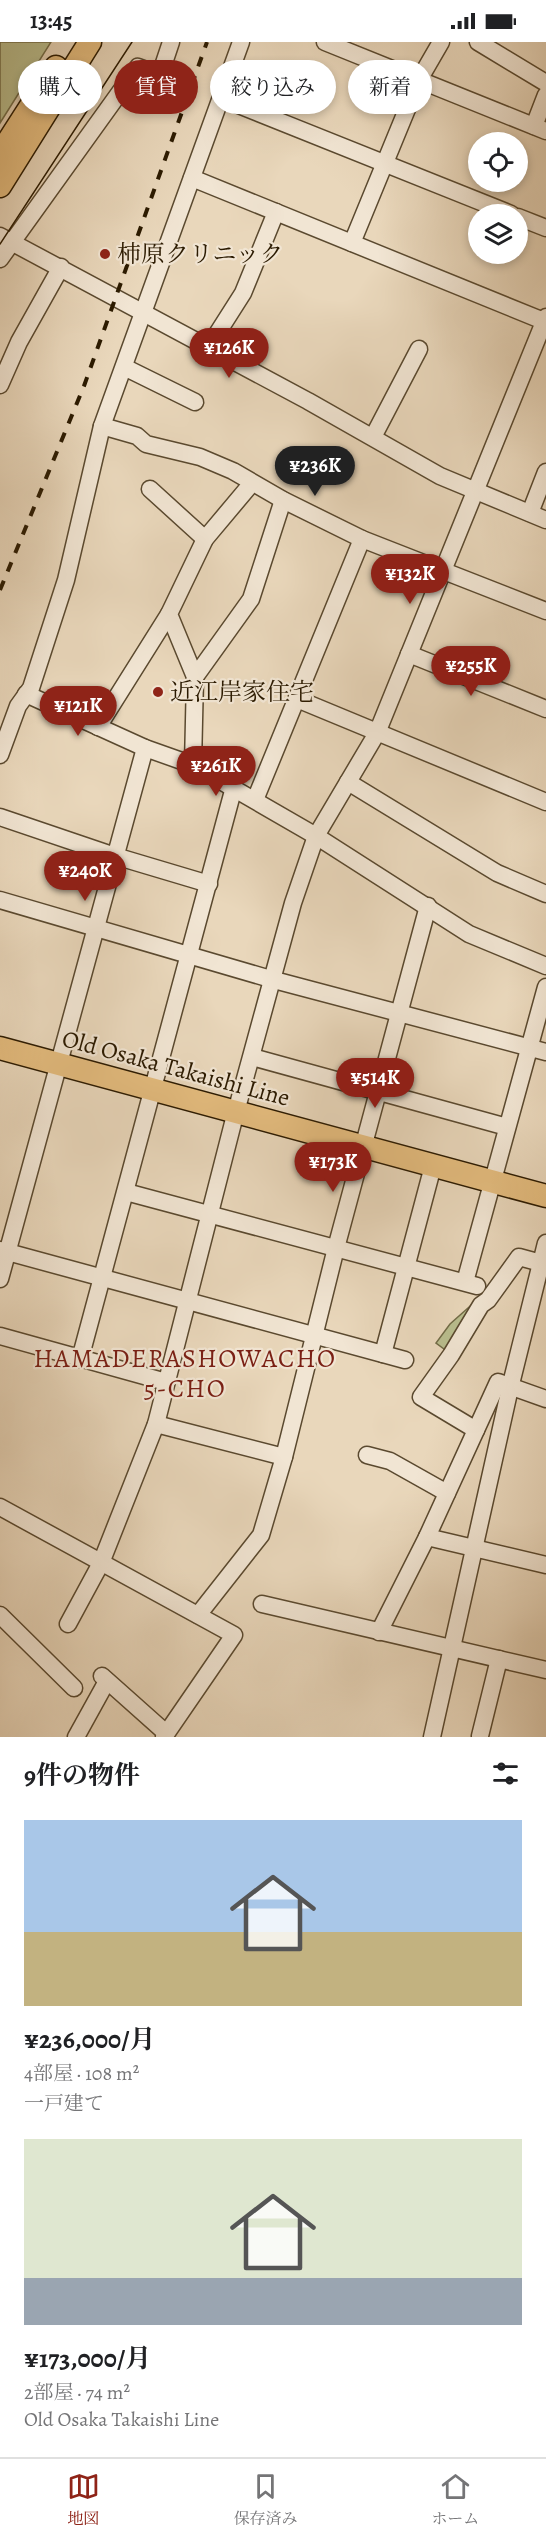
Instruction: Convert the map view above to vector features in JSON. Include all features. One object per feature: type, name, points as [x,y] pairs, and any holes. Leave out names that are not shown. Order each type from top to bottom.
[{"type":"main road","points":[[0,154],[73,42]]},
{"type":"main road","points":[[0,186],[90,42]]},
{"type":"main road","name":"Old Osaka Takaishi Line","points":[[0,1048],[546,1196]]},
{"type":"street","points":[[0,259],[6,239],[138,67],[160,75],[171,42]]},
{"type":"street","points":[[235,60],[241,42]]},
{"type":"street","points":[[325,42],[370,60]]},
{"type":"street","points":[[431,60],[441,42]]},
{"type":"street","points":[[478,42],[546,83]]},
{"type":"street","points":[[432,85],[540,128],[546,95]]},
{"type":"street","points":[[0,755],[18,706],[31,688],[66,580],[102,426],[215,114]]},
{"type":"street","points":[[261,114],[486,204]]},
{"type":"street","points":[[352,243],[405,114]]},
{"type":"street","points":[[68,1624],[101,1563],[156,1424],[236,1111],[274,980],[293,903],[316,836],[377,733],[545,320],[192,178]]},
{"type":"street","points":[[208,348],[243,293],[276,212]]},
{"type":"street","points":[[528,221],[546,228]]},
{"type":"street","points":[[6,239],[440,476],[546,520]]},
{"type":"street","points":[[0,385],[19,342],[61,267]]},
{"type":"street","points":[[373,438],[418,349]]},
{"type":"street","points":[[124,367],[195,402]]},
{"type":"street","points":[[102,426],[137,436],[146,444],[200,457],[233,471],[283,500],[362,539],[546,611]]},
{"type":"street","points":[[530,513],[546,472]]},
{"type":"street","points":[[98,727],[169,614],[205,539],[252,483]]},
{"type":"street","points":[[150,489],[205,539]]},
{"type":"street","points":[[195,677],[251,599],[283,500]]},
{"type":"street","points":[[255,800],[362,539]]},
{"type":"street","points":[[169,614],[195,677],[193,765]]},
{"type":"street","points":[[408,654],[546,709]]},
{"type":"street","points":[[26,694],[145,748],[193,765],[316,836],[469,934],[546,966]]},
{"type":"street","points":[[297,699],[546,802]]},
{"type":"street","points":[[0,1279],[4,1251],[59,1064],[145,748]]},
{"type":"street","points":[[348,782],[497,873],[546,894]]},
{"type":"street","points":[[80,1359],[234,788]]},
{"type":"street","points":[[0,817],[115,856],[209,884]]},
{"type":"street","points":[[0,900],[95,930],[274,980],[528,1045],[546,1052]]},
{"type":"street","points":[[198,1615],[261,1535],[284,1457],[336,1248],[428,906]]},
{"type":"street","points":[[126,1192],[471,1284],[493,1181],[528,1045],[546,987]]},
{"type":"street","points":[[252,1057],[507,1127]]},
{"type":"street","points":[[383,1354],[433,1166]]},
{"type":"street","points":[[432,1737],[510,1388],[542,1270],[546,1243]]},
{"type":"street","points":[[4,1251],[405,1360]]},
{"type":"street","points":[[476,1430],[421,1396],[452,1355],[481,1305],[488,1300],[519,1257],[542,1270]]},
{"type":"street","points":[[0,1336],[166,1382]]},
{"type":"street","points":[[379,1632],[427,1537],[498,1382],[546,1399]]},
{"type":"street","points":[[156,1424],[284,1457]]},
{"type":"street","points":[[367,1455],[390,1461],[447,1493]]},
{"type":"street","points":[[0,1507],[234,1635],[165,1735],[104,1678],[76,1737]]},
{"type":"street","points":[[427,1537],[546,1565]]},
{"type":"street","points":[[262,1604],[546,1670]]},
{"type":"street","points":[[0,1616],[74,1688]]},
{"type":"street","points":[[480,1736],[499,1659]]},
{"type":"green space","points":[[0,42],[51,42],[40,60],[18,60],[18,94],[0,123]]},
{"type":"green space","points":[[477,1300],[448,1352],[436,1343],[450,1324]]},
{"type":"tram line","points":[[0,244],[132,42]]},
{"type":"railway","points":[[0,590],[84,386],[207,42]]},
{"type":"place","name":"柿原クリニック","points":[[105,254]]},
{"type":"place","name":"近江岸家住宅","points":[[158,692]]},
{"type":"district","name":"HAMADERASHOWACHO 5-CHO","points":[[185,1373]]}]
